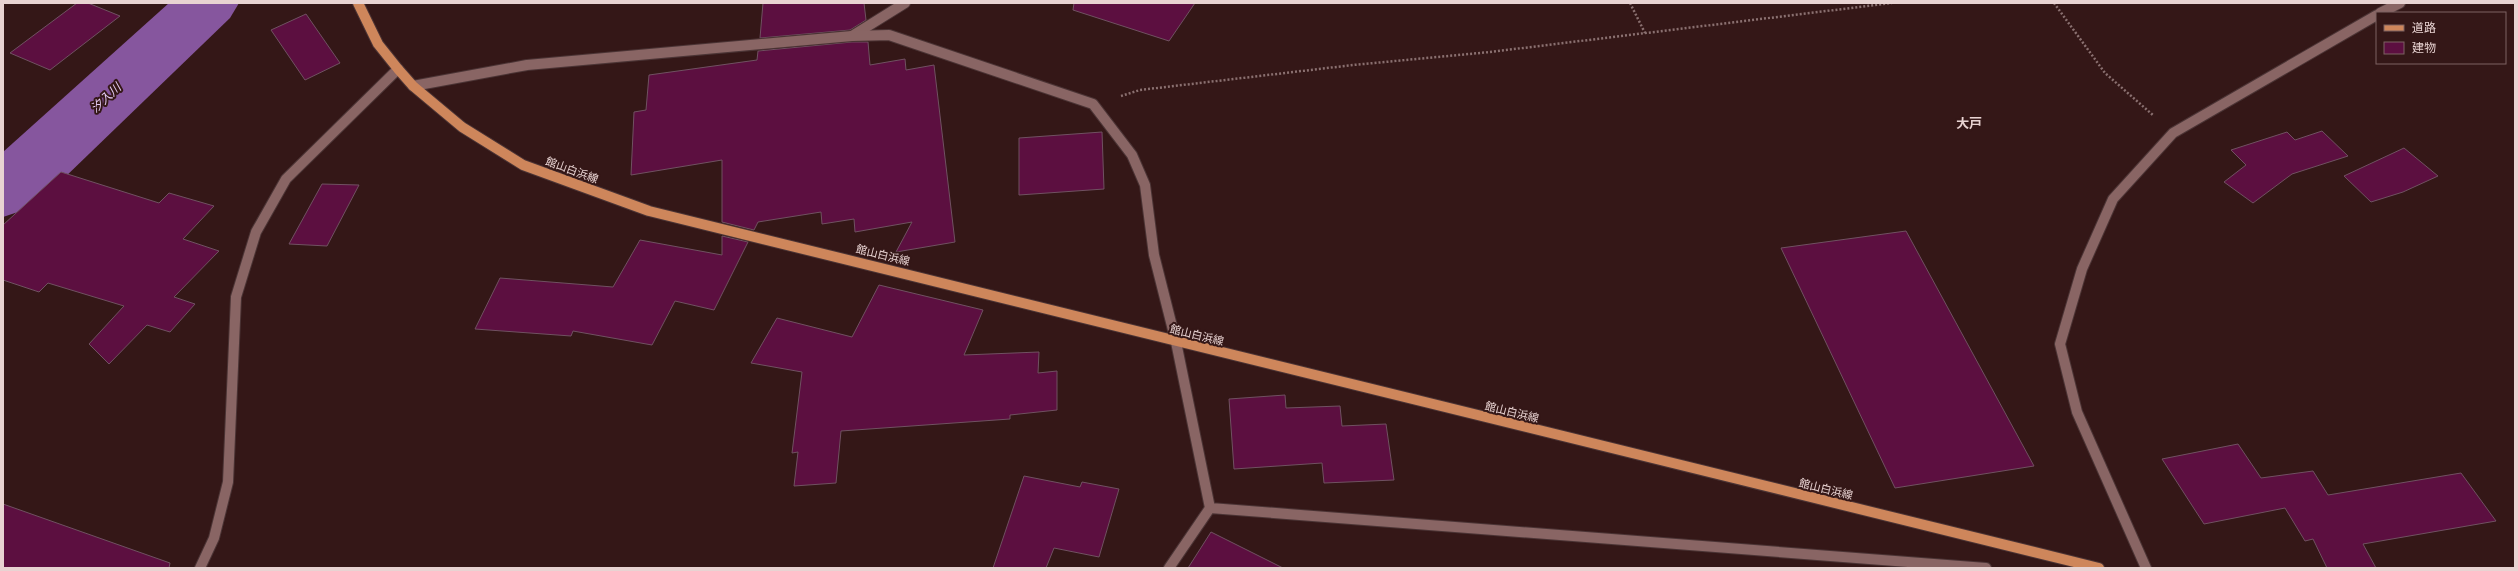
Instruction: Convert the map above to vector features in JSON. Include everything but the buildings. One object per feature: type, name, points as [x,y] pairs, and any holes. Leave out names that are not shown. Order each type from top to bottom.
[{"type":"main road","name":"館山白浜線","points":[[358,3],[378,44],[398,69],[413,86],[462,127],[523,165],[650,212],[980,291],[1176,342],[2099,568]]},
{"type":"street","points":[[852,36],[905,3]]},
{"type":"street","points":[[2382,12],[2400,3]]},
{"type":"street","points":[[2146,568],[2077,412],[2060,344],[2082,269],[2113,199],[2173,133],[2376,16]]},
{"type":"street","points":[[413,86],[527,65],[852,36],[889,35],[1093,104],[1132,155],[1145,185],[1154,255],[1176,342],[1210,508],[1169,568]]},
{"type":"street","points":[[200,568],[214,538],[228,482],[236,297],[256,232],[286,179],[398,69]]},
{"type":"street","points":[[1210,508],[1986,568]]},
{"type":"path","points":[[1630,3],[1645,33]]},
{"type":"path","points":[[1093,104],[1140,90],[1645,33],[1892,3]]},
{"type":"path","points":[[2054,3],[2105,73],[2173,133]]},
{"type":"waterway","name":"汐入川","points":[[3,190],[38,162],[208,3]]},
{"type":"district","name":"大戸","points":[[1969,123]]}]
